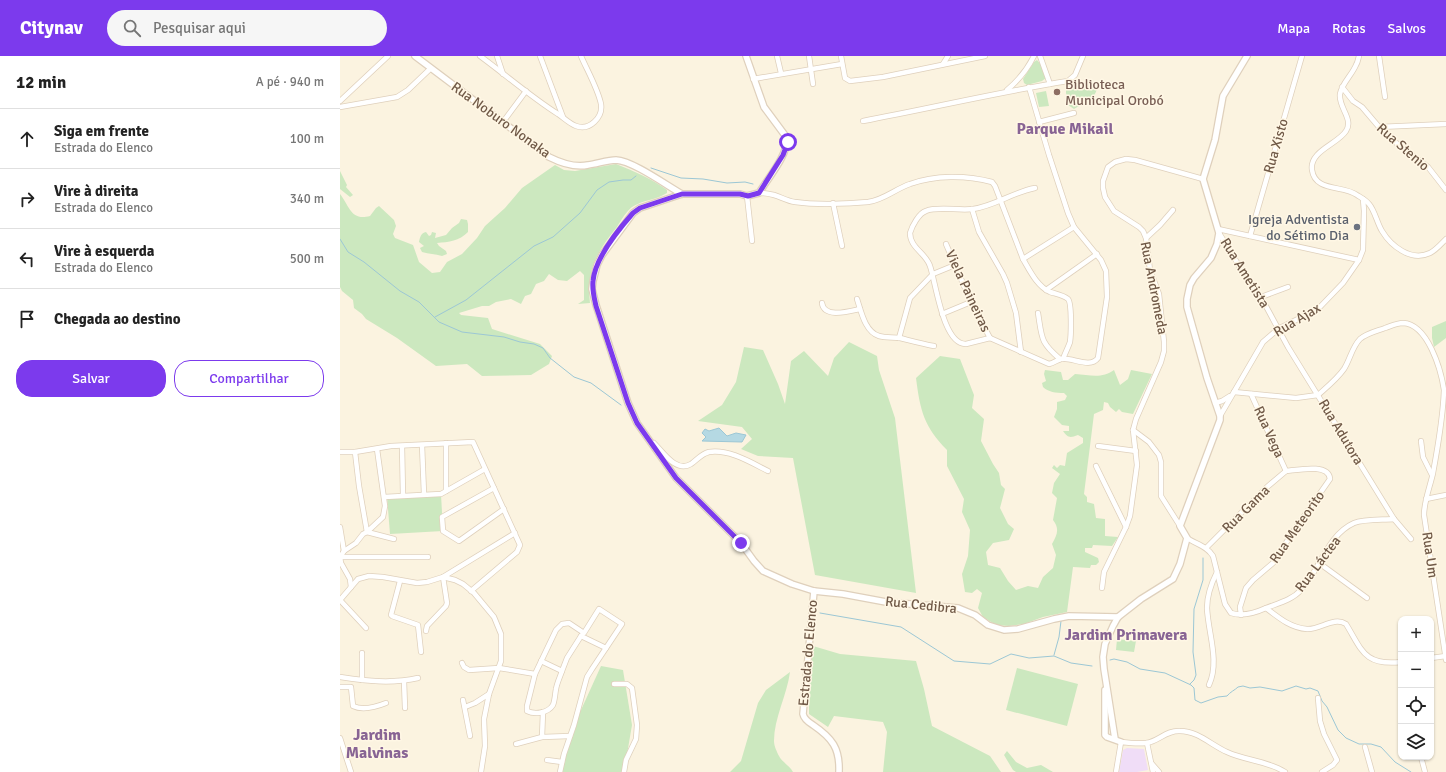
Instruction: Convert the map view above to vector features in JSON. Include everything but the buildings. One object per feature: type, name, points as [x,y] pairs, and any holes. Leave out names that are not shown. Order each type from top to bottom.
[{"type":"street","points":[[340,101],[388,56]]},
{"type":"street","name":"Rua Noburo Nonaka","points":[[415,56],[549,157],[558,162],[577,166],[587,166],[609,161],[621,161],[643,171],[682,194]]},
{"type":"street","points":[[480,56],[526,92],[573,125],[583,127],[594,123],[598,119],[601,106],[581,56]]},
{"type":"street","points":[[497,56],[503,74]]},
{"type":"street","points":[[540,56],[563,118]]},
{"type":"street","points":[[746,56],[753,79],[764,106],[772,119],[785,133],[788,142],[783,155],[759,193],[774,195],[794,202],[869,202],[886,197],[909,184],[929,179],[947,177],[992,182],[1001,199],[1023,259],[1035,279],[1046,290],[1066,298],[1070,303],[1070,341],[1061,359],[1053,363],[1046,363],[990,338],[966,344],[956,341],[947,328],[942,314],[933,274],[927,260],[914,246],[909,235],[922,213],[925,211],[972,209],[991,204],[1001,199],[1028,189],[1035,188]]},
{"type":"street","points":[[777,56],[780,73]]},
{"type":"street","points":[[808,56],[812,84]]},
{"type":"street","points":[[841,56],[845,78],[850,81],[883,77],[985,56]]},
{"type":"street","points":[[943,64],[948,56]]},
{"type":"street","points":[[1006,91],[1027,70],[1034,56]]},
{"type":"street","points":[[1040,56],[1050,84]]},
{"type":"street","points":[[863,121],[923,110],[1006,91],[1068,82],[1078,70],[1083,56]]},
{"type":"street","points":[[1180,526],[1211,446],[1220,416],[1201,355],[1187,299],[1188,291],[1194,278],[1214,253],[1219,231],[1203,179],[1213,148],[1223,96],[1248,56]]},
{"type":"street","name":"Rua Xisto","points":[[1250,236],[1302,56]]},
{"type":"street","points":[[1359,56],[1356,65],[1342,87],[1340,99],[1349,122],[1347,130],[1342,136],[1322,149],[1313,162],[1311,170],[1314,177],[1319,183],[1352,192],[1368,203],[1382,231],[1392,244],[1402,251],[1417,255],[1429,254],[1446,239]]},
{"type":"street","points":[[1379,56],[1385,97]]},
{"type":"street","points":[[486,60],[490,57]]},
{"type":"street","points":[[753,79],[780,73],[842,64]]},
{"type":"street","points":[[340,107],[397,97],[408,90],[431,68]]},
{"type":"street","points":[[1029,87],[1053,170],[1074,227],[1102,260],[1106,271],[1107,289],[1098,358],[1094,362],[1090,363],[1061,359],[1047,348],[1044,343],[1038,313]]},
{"type":"street","name":"Rua Stenio","points":[[1342,87],[1353,101],[1362,107],[1379,127],[1402,148],[1428,167],[1444,184],[1446,190]]},
{"type":"street","points":[[503,122],[526,92]]},
{"type":"street","points":[[547,106],[553,103],[556,97]]},
{"type":"street","points":[[1039,122],[1074,113]]},
{"type":"street","points":[[1379,127],[1446,124]]},
{"type":"street","name":"Rua Andromeda","points":[[1102,588],[1104,572],[1130,516],[1137,465],[1133,430],[1136,419],[1161,362],[1164,342],[1159,294],[1150,270],[1146,238],[1143,231],[1139,227],[1114,211],[1109,204],[1103,188],[1103,181],[1108,166],[1126,159],[1135,160],[1203,179]]},
{"type":"street","name":"Estrada do Elenco","points":[[759,193],[748,196],[740,194],[682,194],[640,208],[633,213],[602,255],[594,273],[592,289],[596,306],[628,403],[642,432],[676,478],[741,543],[763,571],[792,584],[814,591],[803,714],[805,719],[830,738],[836,747],[839,758],[839,772]]},
{"type":"street","points":[[748,196],[752,241]]},
{"type":"street","name":"Rua Ajax","points":[[1220,416],[1263,342],[1278,329],[1318,309],[1343,283],[1359,260],[1363,250],[1363,200]]},
{"type":"street","points":[[833,203],[842,246]]},
{"type":"street","points":[[972,209],[978,232],[1007,283],[1016,313],[1021,352]]},
{"type":"street","points":[[1146,238],[1174,210]]},
{"type":"street","points":[[1023,259],[1074,227]]},
{"type":"street","points":[[1219,231],[1250,236],[1359,260]]},
{"type":"street","name":"Rua Ametista","points":[[1219,231],[1249,282],[1261,297],[1278,329],[1318,395]]},
{"type":"street","name":"Viela Paineiras","points":[[946,244],[971,302],[990,338]]},
{"type":"street","points":[[1046,290],[1097,254]]},
{"type":"street","points":[[899,338],[910,298],[933,274],[955,265]]},
{"type":"street","points":[[1261,297],[1288,287]]},
{"type":"street","points":[[857,299],[860,309],[872,332],[881,336],[899,338],[934,346]]},
{"type":"street","points":[[942,314],[971,302]]},
{"type":"street","points":[[822,303],[824,309],[833,313],[860,309]]},
{"type":"street","name":"Rua Adutora","points":[[1411,539],[1394,519],[1318,395],[1343,370],[1355,347],[1362,338],[1398,323],[1410,325],[1420,332],[1431,347],[1442,381],[1444,397],[1438,442]]},
{"type":"street","points":[[1215,403],[1222,401],[1233,393],[1296,398],[1318,395]]},
{"type":"street","name":"Rua Vega","points":[[1251,394],[1286,471]]},
{"type":"street","points":[[1133,430],[1149,442],[1159,455],[1161,462],[1161,496],[1187,538],[1207,547],[1213,556],[1225,604],[1228,610],[1235,614],[1241,615]]},
{"type":"street","name":"Estrada do Elenco","points":[[642,432],[678,466],[686,466],[707,452],[715,452],[737,456],[768,470]]},
{"type":"street","points":[[1421,441],[1423,458],[1432,475]]},
{"type":"street","points":[[340,452],[355,452],[377,448],[422,444],[473,442],[520,545],[517,552],[471,591]]},
{"type":"street","name":"Rua Um","points":[[1438,442],[1424,515],[1446,660]]},
{"type":"street","points":[[446,443],[446,491]]},
{"type":"street","points":[[422,444],[424,494]]},
{"type":"street","points":[[402,446],[403,495]]},
{"type":"street","points":[[1098,446],[1136,451]]},
{"type":"street","points":[[351,587],[350,579],[341,563],[340,557],[344,551],[356,543],[363,534],[383,517],[385,506],[377,448]]},
{"type":"street","points":[[355,452],[367,532]]},
{"type":"street","points":[[1096,466],[1126,527]]},
{"type":"street","points":[[384,497],[440,494],[485,468]]},
{"type":"street","name":"Rua Meteorito","points":[[1241,615],[1240,607],[1246,588],[1273,563],[1330,479],[1330,475],[1327,472],[1320,470],[1309,469],[1286,471]]},
{"type":"street","name":"Rua Gama","points":[[1207,547],[1245,511],[1267,487],[1286,471]]},
{"type":"street","points":[[494,488],[442,517],[443,531],[459,541],[504,509]]},
{"type":"street","points":[[1426,499],[1446,494]]},
{"type":"street","name":"Rua Láctea","points":[[1241,615],[1266,608],[1292,598],[1301,590],[1335,539],[1349,526],[1360,522],[1394,519]]},
{"type":"street","points":[[340,527],[344,551]]},
{"type":"street","points":[[367,532],[394,539]]},
{"type":"street","points":[[366,628],[340,600],[358,579],[369,576],[383,577],[410,583],[422,583],[443,577],[514,533]]},
{"type":"street","points":[[1116,772],[1118,741],[1106,682],[1103,657],[1105,644],[1118,617],[1141,599],[1174,579],[1187,538]]},
{"type":"street","points":[[340,557],[428,557]]},
{"type":"street","points":[[1319,563],[1367,598]]},
{"type":"street","points":[[1209,685],[1213,674],[1213,647],[1207,606],[1211,585],[1217,572]]},
{"type":"street","points":[[443,577],[463,584],[471,591],[494,617],[501,634],[501,661],[489,694],[484,719],[485,746],[481,772]]},
{"type":"street","points":[[426,631],[427,626],[446,606],[447,603],[443,577]]},
{"type":"street","points":[[400,581],[391,614],[392,616],[418,625],[421,652]]},
{"type":"street","name":"Rua Cedibra","points":[[814,591],[843,594],[886,602],[958,608],[975,614],[988,625],[1004,630],[1018,630],[1054,618],[1069,616],[1118,617]]},
{"type":"street","points":[[1266,608],[1286,622],[1297,627],[1314,629],[1334,621],[1342,621],[1346,624],[1361,651],[1367,656],[1387,662],[1398,662]]},
{"type":"street","points":[[560,772],[587,677],[622,624],[600,609],[583,635],[568,658],[556,688],[554,704],[543,712],[531,713],[528,711],[527,706],[535,674],[556,630],[562,624],[569,623],[583,635],[606,648]]},
{"type":"street","points":[[362,654],[362,680]]},
{"type":"street","points":[[1434,658],[1446,656]]},
{"type":"street","points":[[541,661],[562,671]]},
{"type":"street","points":[[462,663],[464,667],[469,670],[499,668],[535,674]]},
{"type":"street","points":[[340,678],[383,682],[404,681],[418,678]]},
{"type":"street","points":[[404,681],[405,708]]},
{"type":"street","points":[[1106,682],[1104,732],[1108,737],[1118,741],[1147,743],[1171,731],[1189,732],[1207,740],[1226,752],[1284,772]]},
{"type":"street","points":[[614,684],[628,684],[632,688],[637,726],[636,739],[626,760],[624,772]]},
{"type":"street","points":[[340,687],[351,687],[353,706],[356,708],[376,707],[386,703]]},
{"type":"street","points":[[465,707],[475,703],[489,694]]},
{"type":"street","points":[[1318,698],[1320,721],[1324,734],[1336,757],[1336,763],[1322,772]]},
{"type":"street","points":[[463,700],[470,736]]},
{"type":"street","points":[[542,737],[543,712]]},
{"type":"street","points":[[516,744],[542,737],[570,736]]},
{"type":"street","points":[[340,738],[351,772]]},
{"type":"street","points":[[1147,743],[1153,772]]},
{"type":"street","points":[[1365,748],[1372,772]]},
{"type":"street","points":[[547,760],[562,762]]},
{"type":"street","points":[[1422,760],[1425,772]]},
{"type":"street","points":[[1152,763],[1159,772]]},
{"type":"shaded area","points":[[1127,748],[1144,749],[1148,770],[1137,772],[1119,772],[1123,750]]},
{"type":"green space","points":[[1037,60],[1042,66],[1046,78],[1042,81],[1027,85],[1024,83],[1023,79],[1034,62]]},
{"type":"green space","points":[[1077,79],[1097,88],[1091,99],[1074,109],[1068,105],[1066,87]]},
{"type":"green space","points":[[1046,91],[1049,106],[1039,107],[1036,93]]},
{"type":"green space","points":[[616,164],[655,182],[667,190],[667,193],[632,207],[604,245],[594,262],[590,280],[590,303],[578,304],[584,300],[584,275],[580,271],[567,281],[558,280],[549,274],[544,281],[536,284],[531,294],[525,296],[521,304],[511,299],[459,313],[461,315],[488,318],[492,329],[540,344],[552,356],[549,364],[531,375],[482,376],[467,364],[436,366],[397,338],[366,319],[354,308],[353,300],[342,291],[340,287],[340,194],[355,215],[364,217],[370,216],[379,206],[394,220],[396,226],[393,234],[395,238],[413,245],[419,262],[432,273],[440,272],[447,262],[462,254],[477,238],[485,226],[505,208],[522,188],[555,165],[564,170],[575,171]]},
{"type":"green space","points":[[340,171],[347,185],[346,187],[353,195],[350,197],[340,189]]},
{"type":"green space","points":[[461,219],[467,220],[468,224],[468,232],[465,235],[450,241],[437,243],[446,251],[447,254],[442,256],[422,252],[420,248],[424,246],[419,242],[423,233],[426,232],[429,236],[432,232],[436,233],[435,238],[446,235],[459,223]]},
{"type":"green space","points":[[1446,321],[1446,338],[1434,347],[1432,327]]},
{"type":"green space","points":[[849,342],[877,356],[879,370],[895,418],[916,593],[815,575],[793,458],[758,456],[741,449],[752,439],[742,427],[698,421],[722,405],[736,382],[744,347],[763,350],[785,404],[791,361],[804,351],[828,376],[834,358]]},
{"type":"green space","points":[[940,356],[960,359],[974,395],[972,408],[984,419],[981,441],[999,473],[1001,485],[1005,489],[1000,508],[1008,524],[1014,529],[1009,540],[993,543],[986,552],[988,565],[1000,568],[1016,590],[1028,586],[1038,588],[1043,577],[1053,568],[1056,555],[1052,544],[1057,529],[1053,520],[1057,498],[1052,493],[1054,483],[1060,474],[1052,468],[1054,465],[1057,468],[1060,465],[1065,466],[1067,453],[1083,443],[1083,438],[1078,435],[1071,437],[1066,435],[1063,431],[1069,431],[1069,426],[1062,425],[1054,417],[1057,409],[1057,402],[1065,400],[1067,396],[1064,393],[1052,392],[1043,387],[1042,383],[1046,381],[1044,374],[1045,370],[1061,372],[1063,380],[1068,380],[1075,374],[1091,376],[1105,375],[1114,370],[1120,385],[1128,379],[1131,370],[1152,374],[1133,414],[1122,412],[1119,409],[1116,412],[1108,403],[1104,402],[1103,410],[1094,414],[1084,494],[1087,497],[1087,502],[1094,504],[1096,518],[1105,519],[1105,536],[1118,537],[1112,546],[1093,545],[1092,548],[1085,548],[1085,552],[1098,558],[1099,562],[1096,565],[1091,565],[1090,568],[1073,567],[1067,612],[1043,617],[1024,624],[1009,626],[996,625],[983,617],[978,608],[982,593],[977,589],[972,593],[965,592],[962,574],[968,556],[970,530],[962,512],[964,499],[947,466],[947,450],[933,434],[924,417],[919,400],[916,378]]},
{"type":"green space","points":[[441,494],[443,531],[390,534],[387,496]]},
{"type":"green space","points":[[1117,639],[1136,641],[1134,652],[1116,650]]},
{"type":"green space","points":[[813,646],[840,654],[916,661],[932,726],[990,756],[1001,772],[883,772],[887,732],[883,722],[834,716],[828,727],[809,714],[809,690]]},
{"type":"green space","points":[[601,666],[623,670],[632,725],[624,772],[560,772],[576,721]]},
{"type":"green space","points":[[1017,668],[1078,684],[1067,726],[1006,710]]},
{"type":"green space","points":[[790,672],[778,715],[774,741],[779,756],[793,772],[730,772],[741,761],[758,703],[766,690]]},
{"type":"green space","points":[[1007,751],[1016,762],[1027,768],[1041,765],[1053,772],[1016,772],[1013,770],[1004,755]]},
{"type":"water","points":[[719,428],[727,436],[736,433],[746,435],[742,442],[702,441],[706,437],[702,433],[705,429],[709,431]]},
{"type":"waterway","points":[[651,168],[681,178],[703,179],[727,183],[745,182],[753,184]]},
{"type":"waterway","points":[[435,317],[466,300],[534,246],[553,237],[580,213],[597,190],[609,182],[631,180],[636,176]]},
{"type":"waterway","points":[[340,239],[348,252],[364,262],[400,291],[419,302],[439,322],[462,332],[504,337],[520,342],[534,344],[543,348],[550,358],[574,377],[591,383],[621,405]]},
{"type":"waterway","points":[[1190,684],[1196,675],[1193,652],[1194,609],[1203,580],[1203,558]]},
{"type":"waterway","points":[[820,613],[901,627],[954,661],[990,664],[1011,654],[1029,658],[1054,656],[1071,663],[1092,666]]},
{"type":"waterway","points":[[1054,655],[1059,637],[1061,621]]},
{"type":"waterway","points":[[1110,660],[1114,659],[1127,662],[1140,669],[1165,673],[1191,685],[1194,688],[1195,700],[1201,703],[1218,697],[1227,696],[1238,687],[1243,686],[1282,691],[1296,686],[1306,689],[1310,688],[1318,691],[1338,730],[1346,738],[1359,744],[1371,744],[1381,747],[1395,762],[1411,772]]},
{"type":"place","name":"Biblioteca Municipal Orobó","points":[[1057,92]]},
{"type":"place","name":"Igreja Adventista do Sétimo Dia","points":[[1357,227]]},
{"type":"district","name":"Parque Mikail","points":[[1065,129]]},
{"type":"district","name":"Jardim Primavera","points":[[1126,635]]},
{"type":"district","name":"Jardim Malvinas","points":[[377,744]]},
{"type":"route","points":[[741,543],[676,478],[642,432],[628,403],[596,306],[592,289],[593,280],[594,273],[602,255],[627,219],[640,208],[682,194],[740,194],[748,196],[759,193],[783,155],[788,142]]}]
